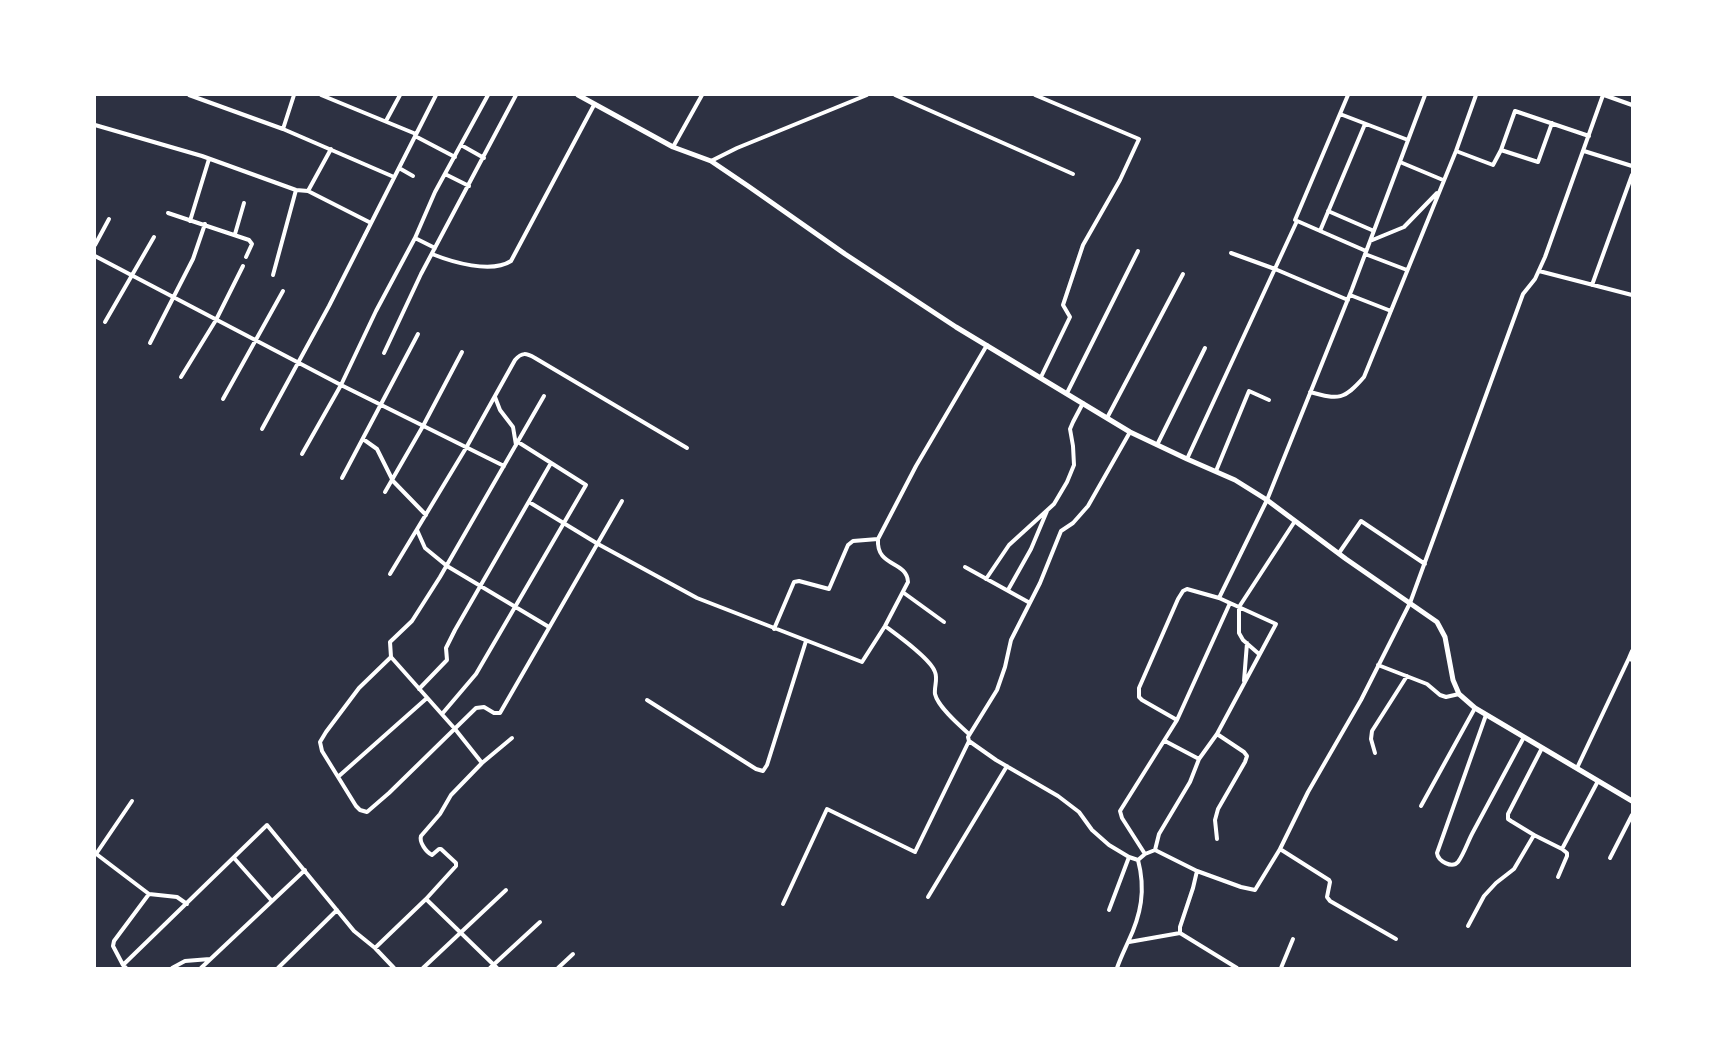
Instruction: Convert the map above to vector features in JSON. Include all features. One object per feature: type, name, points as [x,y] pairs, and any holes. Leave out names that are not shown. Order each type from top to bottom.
[{"type":"street","points":[[188,95],[283,129],[394,177]]},
{"type":"street","points":[[283,129],[294,95]]},
{"type":"street","points":[[321,95],[386,121],[416,135],[455,157]]},
{"type":"street","points":[[386,121],[400,95]]},
{"type":"street","points":[[262,429],[371,223],[436,95]]},
{"type":"street","points":[[302,454],[341,384],[376,312],[415,238],[435,192],[488,95]]},
{"type":"street","points":[[384,353],[435,248],[516,95]]},
{"type":"street","points":[[578,95],[673,147],[710,161],[845,254],[987,345],[1130,432],[1235,480],[1267,500],[1437,622],[1445,637],[1453,680],[1459,694],[1475,708],[1632,801]]},
{"type":"street","points":[[673,147],[702,95]]},
{"type":"street","points":[[710,161],[737,148],[867,95]]},
{"type":"street","points":[[895,95],[1073,174]]},
{"type":"street","points":[[1035,95],[1139,139],[1120,180],[1083,245],[1063,305],[1070,317],[1041,378]]},
{"type":"street","points":[[1187,459],[1297,220],[1295,220],[1348,95]]},
{"type":"street","points":[[1219,598],[1267,500],[1350,295],[1425,95]]},
{"type":"street","points":[[1310,392],[1334,398],[1341,397],[1348,394],[1364,377],[1456,151],[1476,95]]},
{"type":"street","points":[[1138,860],[1145,854],[1155,850],[1197,871],[1241,887],[1255,890],[1280,849],[1308,792],[1360,700],[1410,603],[1523,294],[1535,279],[1539,271],[1604,95],[1632,105]]},
{"type":"street","points":[[432,254],[463,265],[497,266],[503,265],[511,260],[594,105]]},
{"type":"street","points":[[1456,151],[1493,165],[1501,150],[1515,111],[1589,136]]},
{"type":"street","points":[[1340,114],[1408,140]]},
{"type":"street","points":[[1501,150],[1538,162],[1552,123]]},
{"type":"street","points":[[95,124],[209,159],[296,190],[308,191],[371,223]]},
{"type":"street","points":[[1320,231],[1365,124]]},
{"type":"street","points":[[461,145],[484,158]]},
{"type":"street","points":[[308,191],[331,149]]},
{"type":"street","points":[[1584,151],[1632,166]]},
{"type":"street","points":[[190,221],[209,159]]},
{"type":"street","points":[[1400,162],[1443,180]]},
{"type":"street","points":[[399,168],[412,176]]},
{"type":"street","points":[[445,174],[469,186]]},
{"type":"street","points":[[1592,285],[1632,175]]},
{"type":"street","points":[[273,275],[296,190]]},
{"type":"street","points":[[1370,241],[1404,227],[1439,191]]},
{"type":"street","points":[[235,234],[244,203]]},
{"type":"street","points":[[1328,211],[1374,231]]},
{"type":"street","points":[[168,213],[235,234],[251,241],[252,244],[246,257]]},
{"type":"street","points":[[95,245],[109,219]]},
{"type":"street","points":[[1297,220],[1365,253],[1407,270]]},
{"type":"street","points":[[150,343],[193,259],[205,224]]},
{"type":"street","points":[[105,322],[154,237]]},
{"type":"street","points":[[415,238],[435,248]]},
{"type":"street","points":[[1067,393],[1138,251]]},
{"type":"street","points":[[1231,253],[1275,268],[1348,300]]},
{"type":"street","points":[[95,256],[173,298],[504,466]]},
{"type":"street","points":[[181,377],[216,320],[243,266]]},
{"type":"street","points":[[1539,271],[1632,295]]},
{"type":"street","points":[[1107,418],[1183,274]]},
{"type":"street","points":[[223,399],[283,290]]},
{"type":"street","points":[[1350,295],[1391,311]]},
{"type":"street","points":[[342,478],[382,405],[418,334]]},
{"type":"street","points":[[529,502],[598,544],[697,598],[862,662],[904,593],[908,582],[908,577],[905,572],[880,554],[878,539],[916,466],[987,345]]},
{"type":"street","points":[[1158,445],[1205,348]]},
{"type":"street","points":[[385,492],[393,481],[462,352]]},
{"type":"street","points":[[390,574],[466,448],[515,360],[520,354],[524,353],[535,358],[687,448]]},
{"type":"street","points":[[1216,471],[1249,391],[1269,400]]},
{"type":"street","points":[[482,763],[455,729],[391,657],[390,642],[412,621],[446,566],[544,396]]},
{"type":"street","points":[[442,714],[476,674],[586,485],[517,444],[513,427],[500,410],[495,397]]},
{"type":"street","points":[[986,579],[1009,545],[1047,511],[1061,494],[1071,474],[1074,456],[1070,429],[1083,403]]},
{"type":"street","points":[[783,904],[826,809],[914,852],[969,741],[969,734],[992,701],[1006,667],[1011,640],[1054,552],[1061,531],[1073,523],[1088,506],[1130,432]]},
{"type":"street","points":[[363,439],[372,445],[380,454],[393,481],[426,515]]},
{"type":"street","points":[[419,689],[447,660],[446,648],[551,463]]},
{"type":"street","points":[[391,657],[359,688],[320,742],[322,750],[356,806],[360,810],[366,812],[371,810],[390,794],[476,708],[480,706],[497,714],[500,713],[622,501]]},
{"type":"street","points":[[1008,590],[1032,549],[1047,511]]},
{"type":"street","points":[[1260,654],[1247,643],[1239,633],[1239,607],[1295,521]]},
{"type":"street","points":[[1339,553],[1361,521],[1425,564]]},
{"type":"street","points":[[417,530],[425,548],[446,566],[549,627]]},
{"type":"street","points":[[774,629],[794,582],[799,581],[829,589],[848,545],[853,541],[878,539]]},
{"type":"street","points":[[965,567],[1030,603]]},
{"type":"street","points":[[1155,850],[1159,834],[1190,782],[1199,759],[1217,734],[1276,624],[1219,598],[1187,589],[1183,591],[1178,599],[1139,688],[1139,697],[1142,700],[1177,720]]},
{"type":"street","points":[[904,593],[944,622]]},
{"type":"street","points":[[1145,854],[1120,812],[1177,720],[1230,603]]},
{"type":"street","points":[[885,626],[907,642],[936,672],[936,695],[950,718],[969,734]]},
{"type":"street","points":[[647,700],[763,771],[767,765],[806,641]]},
{"type":"street","points":[[1244,682],[1247,643]]},
{"type":"street","points":[[1577,768],[1631,659],[1632,652]]},
{"type":"street","points":[[1378,665],[1427,684],[1440,695],[1446,697],[1459,694]]},
{"type":"street","points":[[1375,753],[1371,739],[1372,731],[1407,676]]},
{"type":"street","points":[[339,776],[427,698]]},
{"type":"street","points":[[1421,806],[1475,708]]},
{"type":"street","points":[[1486,715],[1437,853],[1437,857],[1441,861],[1453,865],[1460,859],[1524,737]]},
{"type":"street","points":[[1217,734],[1244,752],[1246,756],[1245,762],[1218,809],[1215,820],[1217,839]]},
{"type":"street","points":[[375,948],[426,899],[457,865],[439,849],[432,854],[429,854],[421,842],[420,836],[440,814],[451,794],[482,763],[512,738]]},
{"type":"street","points":[[969,741],[1007,766],[1058,796],[1079,812],[1092,830],[1109,845],[1129,857],[1138,860]]},
{"type":"street","points":[[1165,741],[1199,759]]},
{"type":"street","points":[[1542,748],[1508,814],[1508,819],[1534,835],[1562,848],[1567,853],[1558,877]]},
{"type":"street","points":[[928,897],[1007,766]]},
{"type":"street","points":[[1562,848],[1598,781]]},
{"type":"street","points":[[132,801],[95,853],[149,894],[177,897],[187,904]]},
{"type":"street","points":[[1610,858],[1632,815]]},
{"type":"street","points":[[149,894],[114,940],[113,946],[125,967],[267,825],[354,930],[375,948],[394,968]]},
{"type":"street","points":[[1468,926],[1484,896],[1496,883],[1514,868],[1534,835]]},
{"type":"street","points":[[1280,849],[1329,880],[1330,882],[1327,897],[1330,901],[1396,939]]},
{"type":"street","points":[[1109,910],[1129,857]]},
{"type":"street","points":[[234,858],[272,901]]},
{"type":"street","points":[[1116,968],[1129,942],[1142,905],[1143,877],[1138,860]]},
{"type":"street","points":[[201,968],[305,870]]},
{"type":"street","points":[[1180,933],[1180,927],[1197,871]]},
{"type":"street","points":[[423,968],[506,890]]},
{"type":"street","points":[[426,899],[462,932],[494,967],[540,922]]},
{"type":"street","points":[[278,968],[337,910]]},
{"type":"street","points":[[1129,942],[1180,933],[1237,968]]},
{"type":"street","points":[[1281,968],[1294,939]]},
{"type":"street","points":[[558,968],[573,954]]},
{"type":"street","points":[[172,968],[184,961],[210,959]]}]
